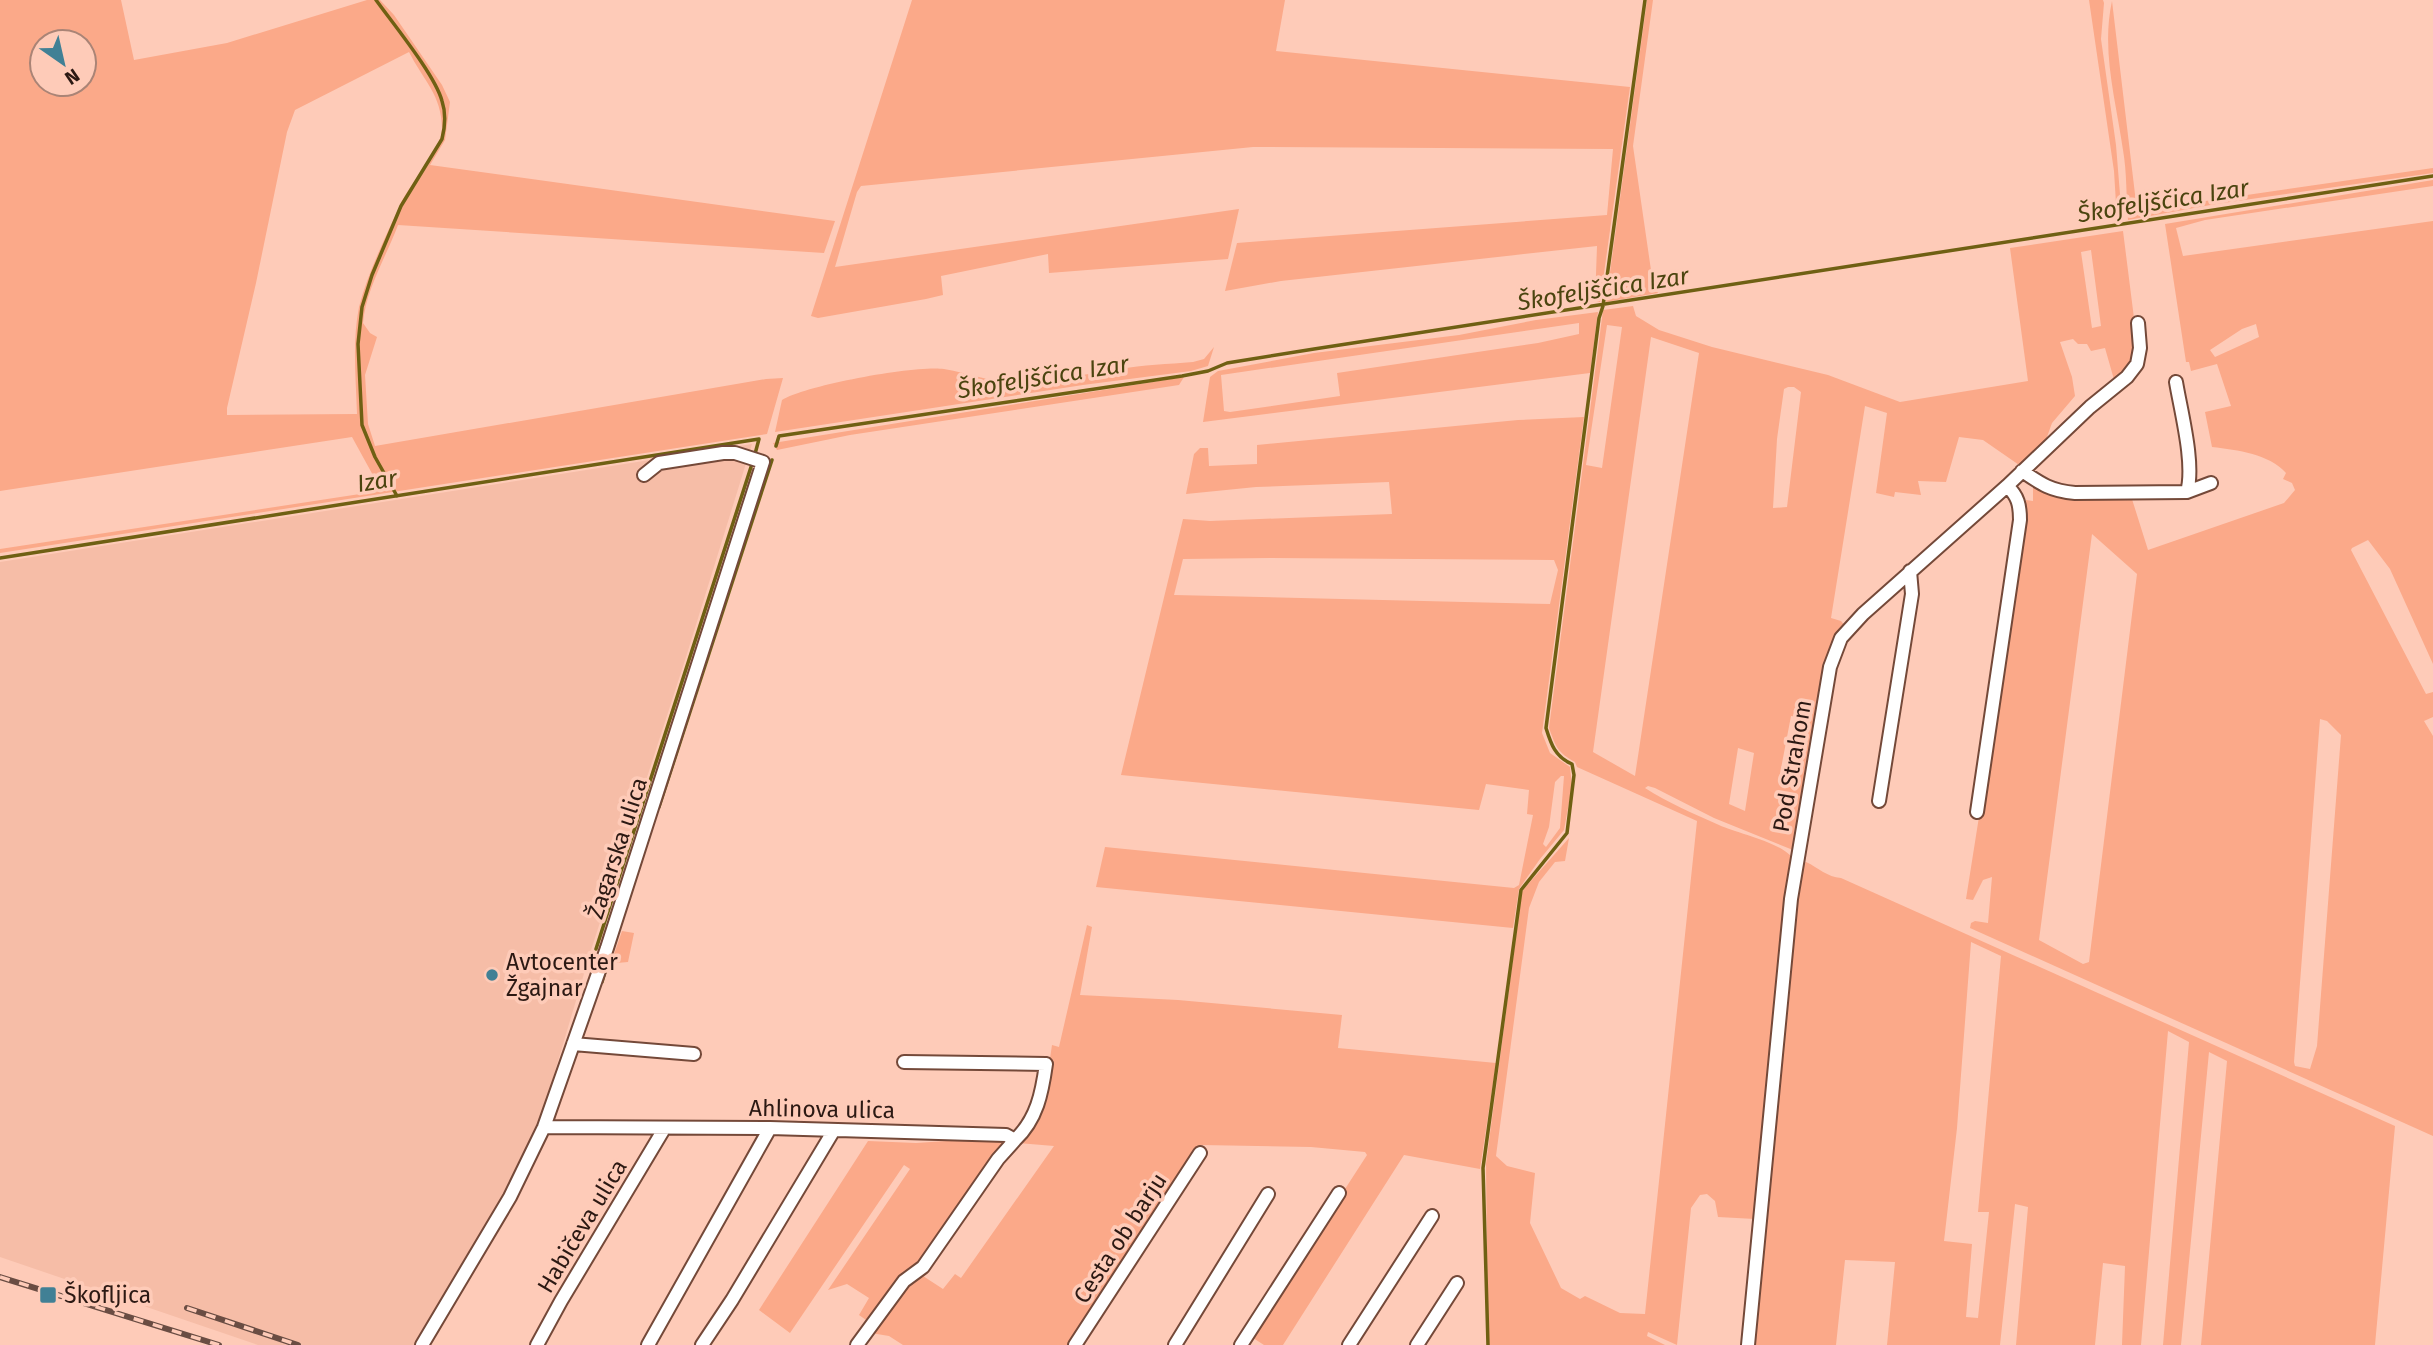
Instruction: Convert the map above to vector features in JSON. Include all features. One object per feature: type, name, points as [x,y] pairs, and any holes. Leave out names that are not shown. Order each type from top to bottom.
[{"type":"street","name":"Pod Strahom","points":[[1748,1345],[1797,854],[1830,667],[1840,638],[1910,570],[2007,486],[2090,407],[2127,377],[2137,364],[2140,348],[2138,323]]},
{"type":"street","points":[[2176,382],[2191,480],[2187,492]]},
{"type":"street","name":"Žagarska ulica","points":[[422,1345],[510,1197],[544,1127],[763,462],[735,453],[723,453],[659,463],[644,475]]},
{"type":"street","points":[[2022,471],[2058,492],[2187,492],[2211,483]]},
{"type":"street","points":[[1977,811],[2020,520],[2020,506],[2016,494],[2007,486]]},
{"type":"street","points":[[1879,801],[1912,594],[1910,570]]},
{"type":"street","points":[[573,1044],[694,1054]]},
{"type":"street","points":[[857,1345],[904,1281],[923,1266],[998,1159],[1035,1113],[1046,1064],[904,1062]]},
{"type":"street","name":"Ahlinova ulica","points":[[544,1127],[770,1128],[1006,1135],[1015,1140]]},
{"type":"street","points":[[648,1345],[770,1128]]},
{"type":"street","name":"Habičeva ulica","points":[[537,1345],[664,1129]]},
{"type":"street","points":[[702,1345],[834,1130]]},
{"type":"street","name":"Cesta ob barju","points":[[1075,1345],[1200,1153]]},
{"type":"street","points":[[1241,1345],[1339,1193]]},
{"type":"street","points":[[1175,1345],[1268,1194]]},
{"type":"street","points":[[1349,1345],[1432,1216]]},
{"type":"street","points":[[1417,1345],[1457,1283]]},
{"type":"shaded area","points":[[0,0],[121,0],[134,60],[227,43],[367,0],[380,0],[394,15],[442,85],[450,102],[445,140],[430,165],[835,221],[824,253],[398,225],[368,298],[363,323],[370,333],[377,337],[365,375],[368,424],[375,446],[783,378],[767,434],[0,553],[0,549],[373,492],[380,488],[352,437],[0,491]],"holes":[[[409,52],[431,88],[441,117],[440,138],[401,203],[378,254],[359,307],[355,361],[357,414],[227,415],[287,132],[295,110]]]},
{"type":"shaded area","points":[[912,0],[1285,0],[1276,51],[1630,87],[1600,302],[1595,302],[1597,246],[1281,281],[1225,291],[1237,243],[1607,215],[1613,149],[1253,147],[861,186],[835,267],[1239,209],[1228,259],[1049,273],[1048,254],[941,276],[943,295],[818,318],[811,316]]},
{"type":"shaded area","points":[[1647,0],[1653,0],[1633,146],[1653,284],[1658,293],[1606,302]]},
{"type":"shaded area","points":[[2089,0],[2103,0],[2104,3],[2101,39],[2116,145],[2122,219],[2117,220],[2114,171]]},
{"type":"shaded area","points":[[2112,1],[2137,211],[2433,168],[2433,173],[2216,204],[2128,220],[2124,159],[2109,57]]},
{"type":"shaded area","points":[[2433,180],[2433,186],[2205,220],[2176,228],[2183,256],[2433,221],[2433,664],[2390,569],[2368,540],[2351,550],[2426,694],[2433,692],[2433,717],[2424,721],[2433,736],[2433,1136],[1970,928],[1975,921],[1988,923],[1992,877],[1983,880],[1973,900],[1966,899],[2021,551],[2026,500],[2033,501],[2033,484],[2059,497],[2131,496],[2148,550],[2284,503],[2295,490],[2292,483],[2283,479],[2286,473],[2271,461],[2212,447],[2205,412],[2231,406],[2217,364],[2191,371],[2189,362],[2186,362],[2165,224]],"holes":[[[2256,324],[2259,337],[2215,357],[2210,350],[2242,329]],[[2092,534],[2137,574],[2089,962],[2083,964],[2039,940]],[[2320,719],[2327,721],[2341,735],[2317,1046],[2310,1069],[2295,1066]]]},
{"type":"shaded area","points":[[2123,231],[2135,326],[2134,364],[2115,383],[2105,348],[2091,351],[2087,344],[2078,344],[2073,339],[2060,342],[2072,377],[2075,396],[2052,423],[2043,448],[2022,467],[1983,440],[1959,437],[1946,482],[1918,481],[1921,495],[1895,492],[1894,497],[1876,493],[1887,413],[1865,406],[1831,618],[1841,621],[1846,627],[1833,644],[1795,849],[1714,818],[1655,788],[1645,788],[1710,821],[1780,848],[1793,859],[1755,1219],[1718,1217],[1715,1201],[1707,1194],[1700,1195],[1691,1208],[1677,1345],[1648,1332],[1647,1336],[1665,1345],[1488,1345],[1486,1164],[1522,891],[1569,838],[1565,861],[1555,862],[1539,882],[1529,908],[1496,1156],[1507,1166],[1535,1173],[1530,1223],[1561,1288],[1580,1299],[1585,1296],[1620,1313],[1645,1314],[1697,821],[1577,767],[1575,762],[1558,748],[1549,728],[1603,310],[1633,306],[1636,316],[1659,330],[1712,347],[1828,375],[1900,402],[2028,381],[2010,248]],"holes":[[[2091,250],[2101,326],[2092,328],[2081,252]],[[1607,325],[1622,327],[1602,468],[1586,465]],[[1651,337],[1699,353],[1635,776],[1593,752]],[[1794,387],[1801,392],[1787,507],[1773,508],[1777,439],[1784,389]],[[1791,716],[1805,718],[1792,782],[1779,779]],[[1738,748],[1754,753],[1745,811],[1729,804]]]},
{"type":"shaded area","points":[[1598,312],[1590,373],[1203,422],[1210,377],[1218,371],[1314,353],[1459,335],[1536,320]],"holes":[[[1579,323],[1579,334],[1538,343],[1337,373],[1340,396],[1224,411],[1221,375]]]},
{"type":"shaded area","points":[[1214,347],[1208,366],[1191,371],[775,432],[782,400],[814,388],[862,377],[910,370],[944,369],[999,381],[1030,382],[1193,362],[1204,359]]},
{"type":"shaded area","points":[[1184,377],[1179,385],[850,435],[777,450],[773,443]]},
{"type":"shaded area","points":[[1584,417],[1542,733],[1550,753],[1570,767],[1572,786],[1564,830],[1519,889],[1513,928],[1096,887],[1105,847],[1514,888],[1519,885],[1533,815],[1527,814],[1529,790],[1486,784],[1479,810],[1121,775],[1183,519],[1210,521],[1392,514],[1389,482],[1256,487],[1186,494],[1194,454],[1200,448],[1208,448],[1209,466],[1257,464],[1257,445],[1518,420]],"holes":[[[1183,559],[1554,560],[1558,570],[1550,604],[1174,595]],[[1564,776],[1560,828],[1546,847],[1543,844],[1549,827],[1555,782]]]},
{"type":"shaded area","points":[[752,444],[592,947],[538,1128],[516,1176],[415,1345],[258,1345],[0,1257],[0,562]]},
{"type":"shaded area","points":[[1806,862],[1827,874],[2395,1126],[2375,1345],[2201,1345],[2227,1061],[2209,1052],[2181,1345],[2163,1345],[2189,1042],[2168,1031],[2141,1345],[2122,1345],[2125,1266],[2103,1263],[2095,1345],[2016,1345],[2028,1207],[2015,1204],[2000,1345],[1887,1345],[1895,1262],[1845,1260],[1836,1345],[1751,1345],[1787,963],[1802,864]],"holes":[[[1971,942],[2001,956],[1978,1212],[1989,1212],[1978,1318],[1966,1317],[1972,1244],[1944,1241],[1957,1128]]]},
{"type":"shaded area","points":[[1087,925],[1092,927],[1080,995],[1178,1000],[1342,1015],[1338,1048],[1496,1063],[1480,1169],[1404,1155],[1283,1345],[1264,1345],[1250,1336],[1367,1155],[1365,1152],[1311,1147],[1201,1145],[1072,1345],[903,1345],[889,1336],[871,1333],[908,1283],[923,1276],[943,1289],[955,1274],[961,1278],[1054,1146],[1018,1143],[1047,1079],[1052,1045],[1059,1047]]},
{"type":"shaded area","points":[[622,931],[634,933],[628,962],[617,963],[612,960]]},
{"type":"shaded area","points":[[992,1138],[1004,1140],[1006,1143],[997,1151],[912,1272],[869,1322],[859,1315],[869,1298],[847,1284],[828,1290],[910,1169],[904,1165],[790,1333],[759,1310],[868,1141],[916,1143]]},
{"type":"waterway","points":[[376,0],[431,78],[438,90],[445,115],[442,139],[401,206],[372,275],[362,307],[358,344],[362,425],[375,457],[397,496]]},
{"type":"waterway","points":[[1488,1345],[1483,1168],[1521,890],[1567,833],[1574,775],[1572,764],[1558,754],[1546,728],[1599,318],[1603,306],[1645,0]]},
{"type":"waterway","name":"Škofeljščica Izar","points":[[776,446],[779,436],[1182,376],[1208,371],[1227,363],[2433,176]]},
{"type":"waterway","name":"Izar","points":[[0,558],[759,439],[755,454]]},
{"type":"waterway","points":[[659,807],[772,460]]},
{"type":"waterway","points":[[596,949],[751,467]]},
{"type":"waterway","points":[[602,982],[606,968]]},
{"type":"railway","points":[[0,1277],[219,1345]]},
{"type":"railway","points":[[187,1308],[298,1345]]},
{"type":"place","name":"Avtocenter Žgajnar","points":[[492,975]]},
{"type":"place","name":"Škofljica","points":[[48,1295]]}]
